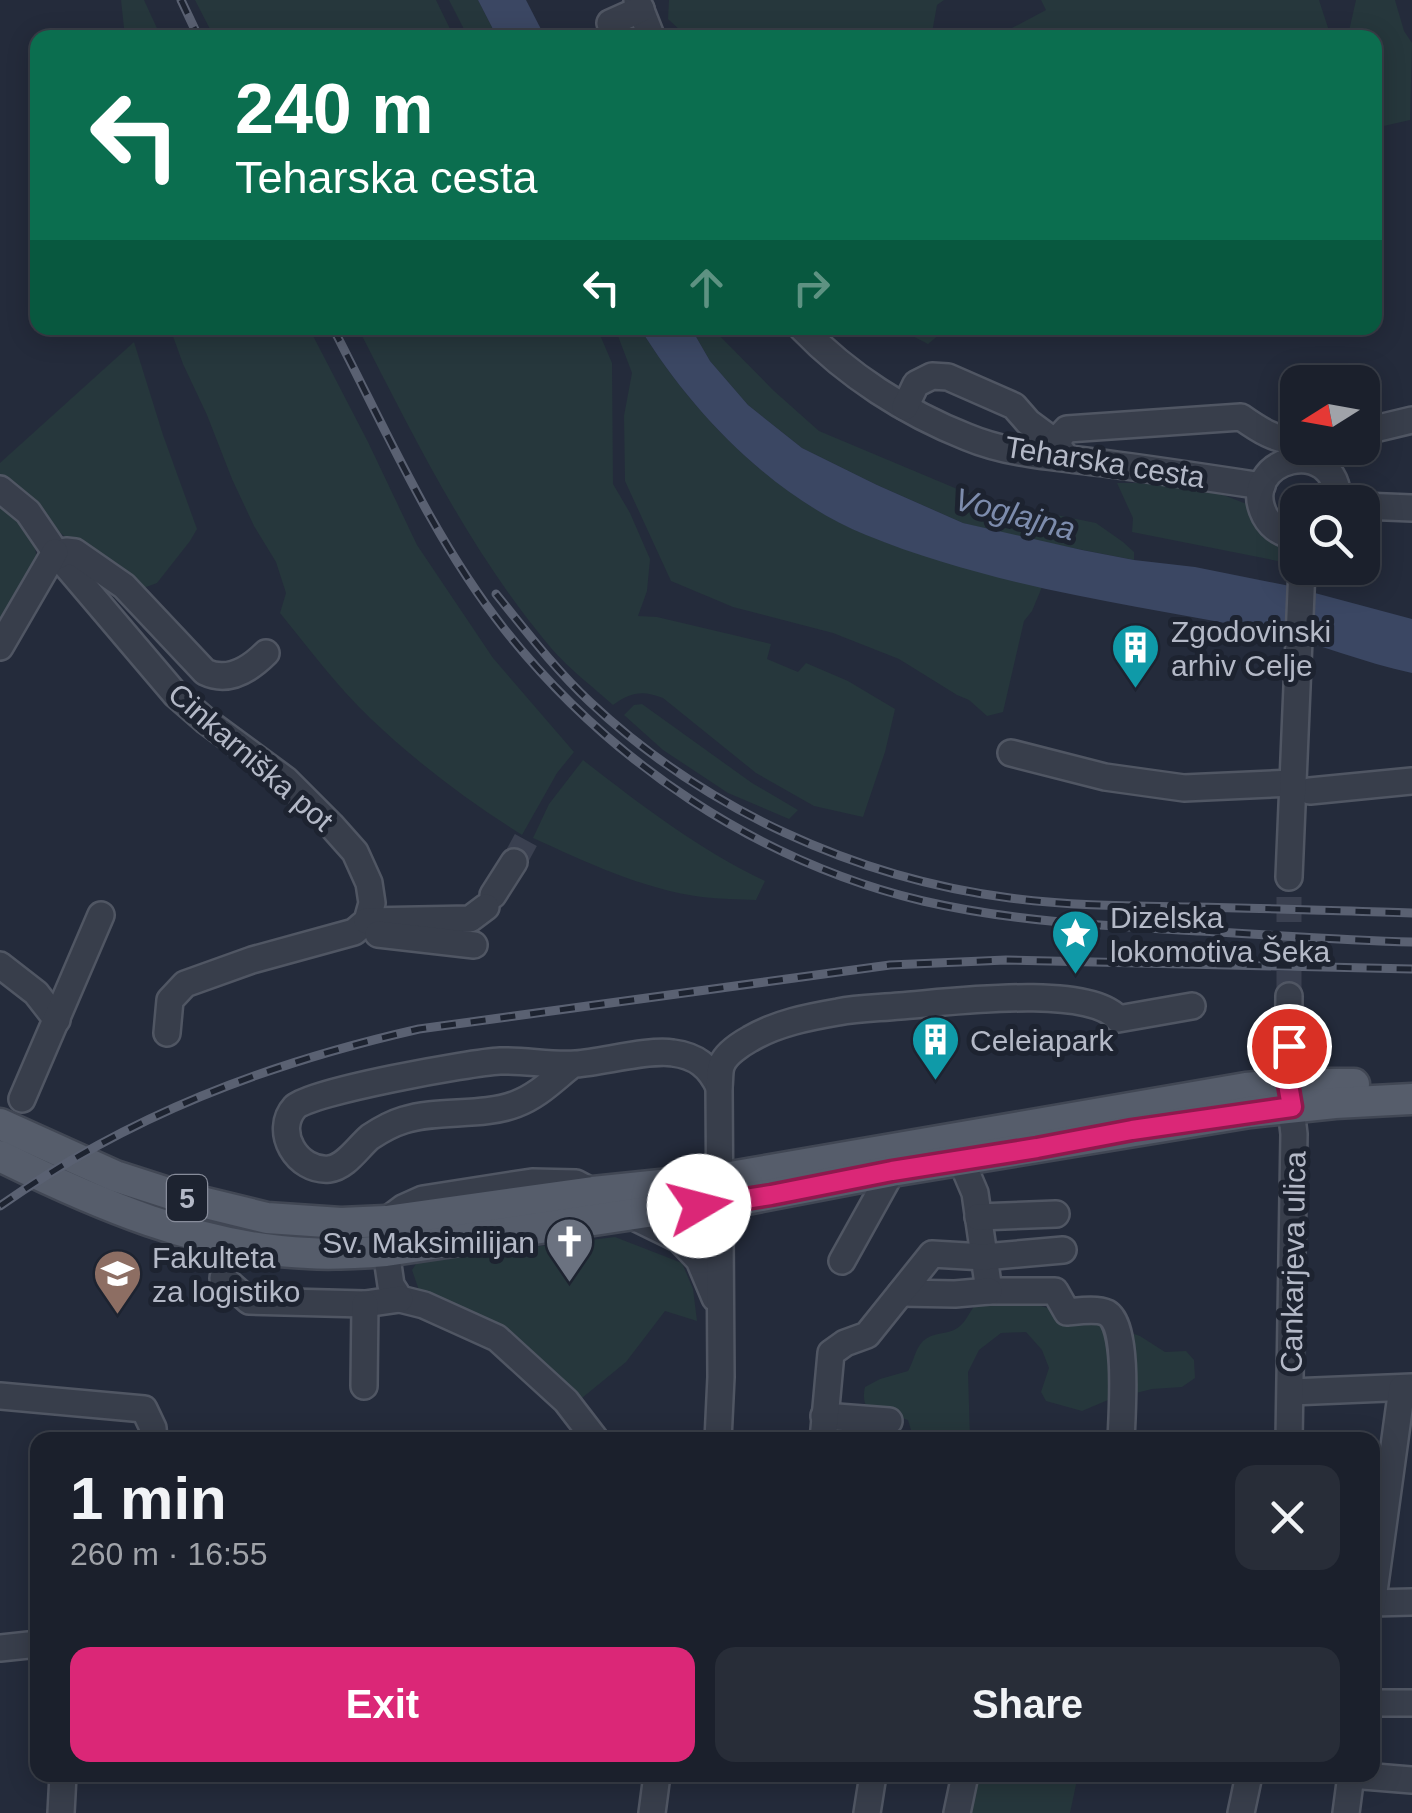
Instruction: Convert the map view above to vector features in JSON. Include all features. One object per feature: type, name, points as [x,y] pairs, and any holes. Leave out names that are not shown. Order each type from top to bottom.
[{"type":"main road","name":"5","points":[[0,1156],[100,1202],[168,1226],[220,1240],[305,1254],[344,1254],[386,1236],[593,1192],[720,1192],[892,1171],[1132,1130],[1290,1096],[1412,1084]]},
{"type":"main road","name":"5","points":[[0,1124],[115,1176],[176,1196],[284,1220],[341,1223],[386,1236],[630,1215],[720,1192],[1226,1091],[1412,1099]]},
{"type":"street","points":[[612,30],[610,22],[639,5],[649,30]]},
{"type":"street","name":"Teharska cesta","points":[[809,335],[862,380],[905,407],[969,438],[1025,453],[1061,451],[1096,462],[1262,486]]},
{"type":"street","points":[[905,407],[916,384],[932,376],[948,377],[1014,406],[1061,451],[1067,429],[1241,417],[1280,438]]},
{"type":"street","points":[[1380,428],[1412,420]]},
{"type":"street","points":[[1280,532],[1262,511],[1260,498],[1268,474],[1290,460],[1302,459],[1326,469],[1336,485]]},
{"type":"street","name":"Cinkarniška pot","points":[[0,489],[28,512],[57,554],[176,695],[286,780],[356,852],[372,902],[360,927]]},
{"type":"street","points":[[1380,507],[1412,508]]},
{"type":"street","points":[[0,646],[57,554],[66,551],[75,552],[124,586],[205,672],[228,678],[266,654]]},
{"type":"street","points":[[1290,877],[1302,787],[1297,683],[1301,585]]},
{"type":"street","points":[[1011,753],[1105,777],[1184,788],[1412,781]]},
{"type":"street","points":[[167,1034],[170,1000],[184,984],[360,927],[470,919],[490,901],[514,862]]},
{"type":"street","points":[[22,1099],[100,915]]},
{"type":"street","points":[[360,927],[474,945]]},
{"type":"street","points":[[0,965],[36,993],[57,1020]]},
{"type":"street","points":[[1290,996],[1290,1096]]},
{"type":"street","points":[[718,1432],[719,1087],[722,1064],[734,1050],[791,1022],[842,1011],[974,998],[1074,1001],[1114,1014],[1118,1020],[1192,1006]]},
{"type":"street","points":[[572,1065],[535,1095],[512,1106],[404,1120],[372,1136],[351,1158],[332,1169],[314,1167],[287,1143],[285,1122],[296,1104],[327,1092],[497,1061],[572,1065],[669,1052],[698,1060],[711,1071],[719,1087]]},
{"type":"street","name":"Cankarjeva ulica","points":[[1289,1432],[1294,1134],[1290,1096]]},
{"type":"street","points":[[961,1160],[975,1193],[989,1291]]},
{"type":"street","points":[[842,1262],[892,1171]]},
{"type":"street","points":[[978,1217],[1056,1214]]},
{"type":"street","points":[[630,1215],[679,1239],[699,1260],[721,1316]]},
{"type":"street","points":[[386,1236],[391,1285],[400,1299]]},
{"type":"street","points":[[889,1422],[824,1428],[830,1353],[867,1335],[932,1254],[984,1257],[1064,1250]]},
{"type":"street","points":[[223,1278],[249,1301],[366,1304],[400,1299],[424,1305],[497,1338],[566,1401],[590,1432]]},
{"type":"street","points":[[901,1293],[1054,1291],[1067,1312],[1103,1311],[1112,1316],[1122,1343],[1121,1432]]},
{"type":"street","points":[[364,1386],[366,1304]]},
{"type":"street","points":[[1291,1392],[1407,1388],[1380,1549]]},
{"type":"street","points":[[0,1396],[144,1409],[153,1432]]},
{"type":"street","points":[[1380,1604],[1412,1602]]},
{"type":"street","points":[[0,1648],[30,1645]]},
{"type":"street","points":[[1380,1703],[1412,1703]]},
{"type":"street","points":[[1380,1777],[1412,1780]]},
{"type":"street","points":[[61,1813],[63,1782]]},
{"type":"street","points":[[652,1813],[656,1782]]},
{"type":"street","points":[[867,1813],[872,1782]]},
{"type":"street","points":[[957,1813],[963,1782]]},
{"type":"street","points":[[1241,1813],[1248,1782]]},
{"type":"street","points":[[1346,1813],[1350,1782]]},
{"type":"shaded area","points":[[121,0],[144,0],[158,30],[124,30]]},
{"type":"shaded area","points":[[195,0],[436,0],[451,30],[380,30],[210,30]]},
{"type":"shaded area","points":[[449,0],[478,0],[493,30],[464,30]]},
{"type":"shaded area","points":[[669,0],[944,0],[937,5],[932,30],[680,30],[668,19]]},
{"type":"shaded area","points":[[1041,0],[1319,0],[1329,30],[1008,30],[1046,10]]},
{"type":"shaded area","points":[[1356,0],[1395,0],[1404,31],[1412,43],[1410,120],[1382,126],[1382,30],[1349,30]]},
{"type":"shaded area","points":[[173,335],[313,335],[417,545],[493,658],[574,752],[557,773],[522,835],[443,780],[370,718],[280,613],[286,593],[276,562],[254,526]]},
{"type":"shaded area","points":[[362,335],[600,335],[612,363],[613,484],[650,559],[647,591],[638,616],[771,644],[767,659],[798,672],[806,663],[848,681],[895,709],[863,817],[814,806],[756,773],[663,698],[637,694],[613,705],[565,663],[522,611],[469,534]]},
{"type":"shaded area","points":[[618,335],[645,335],[684,390],[737,449],[767,475],[832,519],[910,551],[1042,587],[1024,621],[1003,712],[987,716],[969,700],[899,659],[833,633],[733,607],[671,581],[625,481],[624,416],[632,373]]},
{"type":"shaded area","points":[[695,335],[719,335],[819,431],[962,491],[1007,505],[1096,523],[1134,552],[1134,560],[963,523],[877,485],[802,448],[748,405],[710,361]]},
{"type":"shaded area","points":[[911,335],[939,335],[928,344]]},
{"type":"shaded area","points":[[134,342],[197,529],[157,583],[138,590],[0,482],[0,463]]},
{"type":"shaded area","points":[[1117,483],[1192,483],[1265,511],[1277,530],[1280,561],[1132,532],[1133,518]]},
{"type":"shaded area","points":[[0,501],[27,530],[37,558],[31,581],[0,622]]},
{"type":"shaded area","points":[[642,704],[752,783],[798,810],[789,819],[728,793],[663,750],[624,715],[634,705]]},
{"type":"shaded area","points":[[583,760],[693,841],[765,881],[756,900],[702,897],[658,888],[533,838],[549,804]]},
{"type":"shaded area","points":[[615,1237],[682,1263],[693,1289],[697,1321],[665,1311],[626,1362],[582,1398],[532,1351],[480,1317],[424,1305],[412,1270],[418,1261]]},
{"type":"shaded area","points":[[1000,1301],[1037,1305],[1105,1324],[1140,1336],[1165,1352],[1186,1351],[1194,1360],[1195,1378],[1182,1387],[1152,1389],[1082,1411],[1046,1401],[1041,1392],[1049,1368],[1042,1350],[1026,1332],[1001,1333],[979,1350],[968,1372],[970,1432],[909,1432],[908,1420],[876,1412],[866,1405],[865,1387],[908,1371],[923,1341],[958,1328],[975,1305]]},
{"type":"shaded area","points":[[976,1782],[1077,1782],[1070,1813],[969,1813]]},
{"type":"water","points":[[478,0],[526,0],[541,30],[493,30]]},
{"type":"water","points":[[645,335],[695,335],[710,361],[748,405],[802,448],[963,523],[1082,550],[1285,585],[1412,619],[1412,673],[1258,629],[1010,581],[866,535],[832,519],[767,475],[737,449],[684,390]]},
{"type":"tunnel","points":[[514,862],[528,836]]},
{"type":"tunnel","points":[[1289,877],[1289,996]]},
{"type":"railway","points":[[181,0],[195,30]]},
{"type":"railway","points":[[337,335],[433,521],[505,630],[591,723],[691,800],[746,833],[862,884],[992,914],[1095,925],[1412,942]]},
{"type":"railway","points":[[496,594],[565,676],[634,740],[732,806],[839,855],[952,888],[1033,901],[1412,913]]},
{"type":"railway","points":[[0,1206],[99,1145],[200,1096],[307,1059],[419,1029],[890,965],[1006,960],[1412,969]]},
{"type":"place","name":"Zgodovinski arhiv Celje","points":[[1136,690]]},
{"type":"place","name":"Dizelska lokomotiva Šeka","points":[[1075,976]]},
{"type":"place","name":"Celeiapark","points":[[935,1082]]},
{"type":"place","name":"Sv. Maksimilijan","points":[[570,1284]]},
{"type":"place","name":"Fakulteta za logistiko","points":[[117,1316]]},
{"type":"route","points":[[699,1206],[1132,1130],[1292,1107],[1289,1046]]},
{"type":"water label","name":"Voglajna","points":[[1015,514]]}]
